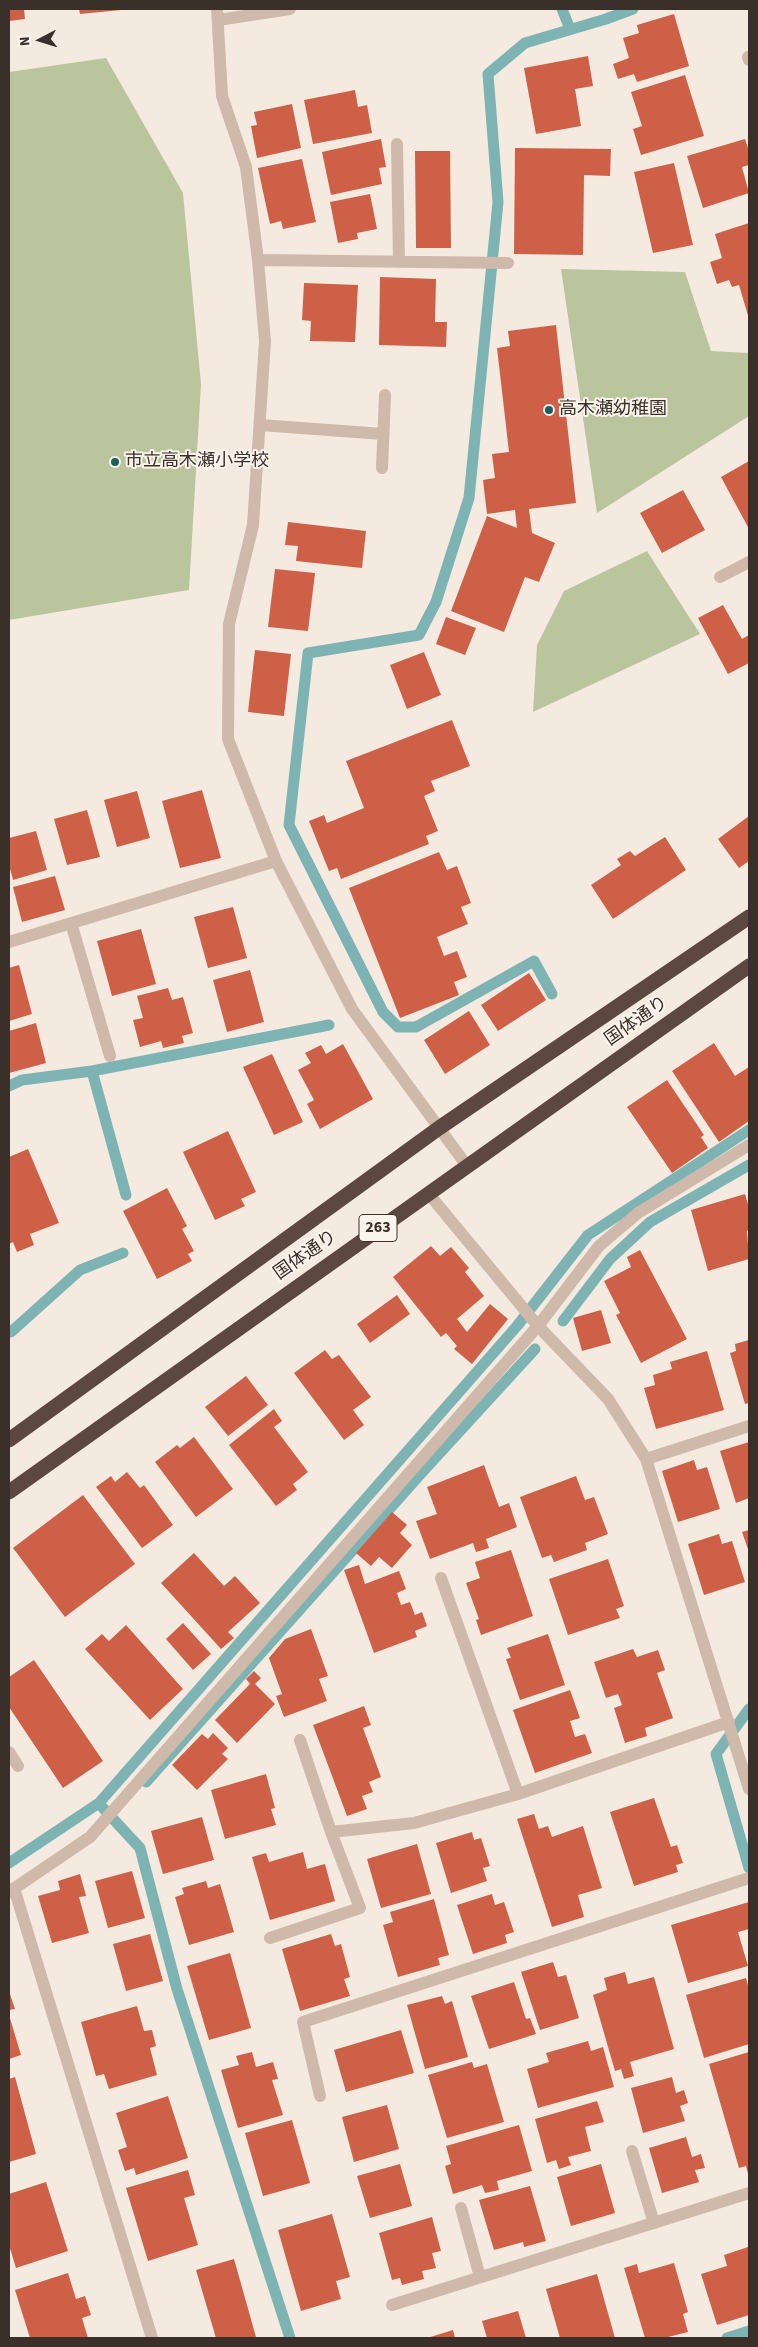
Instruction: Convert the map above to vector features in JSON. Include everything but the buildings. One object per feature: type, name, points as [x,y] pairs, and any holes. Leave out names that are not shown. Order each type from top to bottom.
[{"type":"highway","name":"国体通り","points":[[9,1440],[439,1128],[749,917]]},
{"type":"highway","name":"国体通り","points":[[9,1492],[428,1192],[749,966]]},
{"type":"street","points":[[290,9],[217,14],[222,96],[246,167],[258,260],[265,341],[252,525],[229,624],[228,738],[276,861],[352,1009],[467,1166]]},
{"type":"street","points":[[397,144],[399,262]]},
{"type":"street","points":[[258,260],[508,262]]},
{"type":"street","points":[[382,468],[385,396]]},
{"type":"street","points":[[260,425],[383,434]]},
{"type":"street","points":[[720,577],[749,562]]},
{"type":"street","points":[[9,942],[276,861]]},
{"type":"street","points":[[71,923],[110,1056]]},
{"type":"street","points":[[152,2338],[12,1890],[90,1837],[102,1824],[538,1326],[599,1246],[638,1213],[749,1145]]},
{"type":"street","points":[[428,1192],[538,1326],[608,1399],[646,1459],[749,1789]]},
{"type":"street","points":[[646,1459],[749,1426]]},
{"type":"street","points":[[442,1578],[518,1794]]},
{"type":"street","points":[[331,1832],[414,1823],[518,1794],[729,1722]]},
{"type":"street","points":[[270,1938],[360,1908],[331,1832],[300,1740]]},
{"type":"street","points":[[9,1752],[18,1766]]},
{"type":"street","points":[[320,2096],[303,2022],[746,1879]]},
{"type":"street","points":[[632,2151],[654,2223]]},
{"type":"street","points":[[392,2305],[749,2193]]},
{"type":"street","points":[[461,2208],[480,2277]]},
{"type":"green space","name":"市立高木瀬小学校","points":[[106,58],[183,193],[201,384],[189,590],[9,620],[9,72]]},
{"type":"green space","points":[[561,269],[685,272],[711,351],[749,353],[749,416],[597,513]]},
{"type":"green space","points":[[647,551],[700,634],[533,712],[537,645],[564,591]]},
{"type":"waterway","points":[[562,9],[570,29]]},
{"type":"waterway","points":[[552,994],[534,961],[416,1027],[398,1027],[383,1012],[289,825],[308,653],[419,635],[436,602],[469,498],[498,202],[488,74],[525,43],[633,9]]},
{"type":"waterway","points":[[9,1086],[22,1080],[92,1071],[329,1025]]},
{"type":"waterway","points":[[92,1071],[126,1195]]},
{"type":"waterway","points":[[9,1863],[99,1803],[517,1326],[588,1235],[749,1130]]},
{"type":"waterway","points":[[563,1321],[610,1259],[650,1222],[749,1165]]},
{"type":"waterway","points":[[11,1332],[80,1270],[123,1253]]},
{"type":"waterway","points":[[146,1782],[425,1469],[535,1349]]},
{"type":"waterway","points":[[749,1709],[716,1754],[749,1868]]},
{"type":"waterway","points":[[103,1808],[140,1848],[177,1989],[290,2338]]},
{"type":"waterway","points":[[727,2338],[749,2331]]},
{"type":"place","name":"高木瀬幼稚園","points":[[549,410]]},
{"type":"place","name":"市立高木瀬小学校","points":[[115,462]]}]
